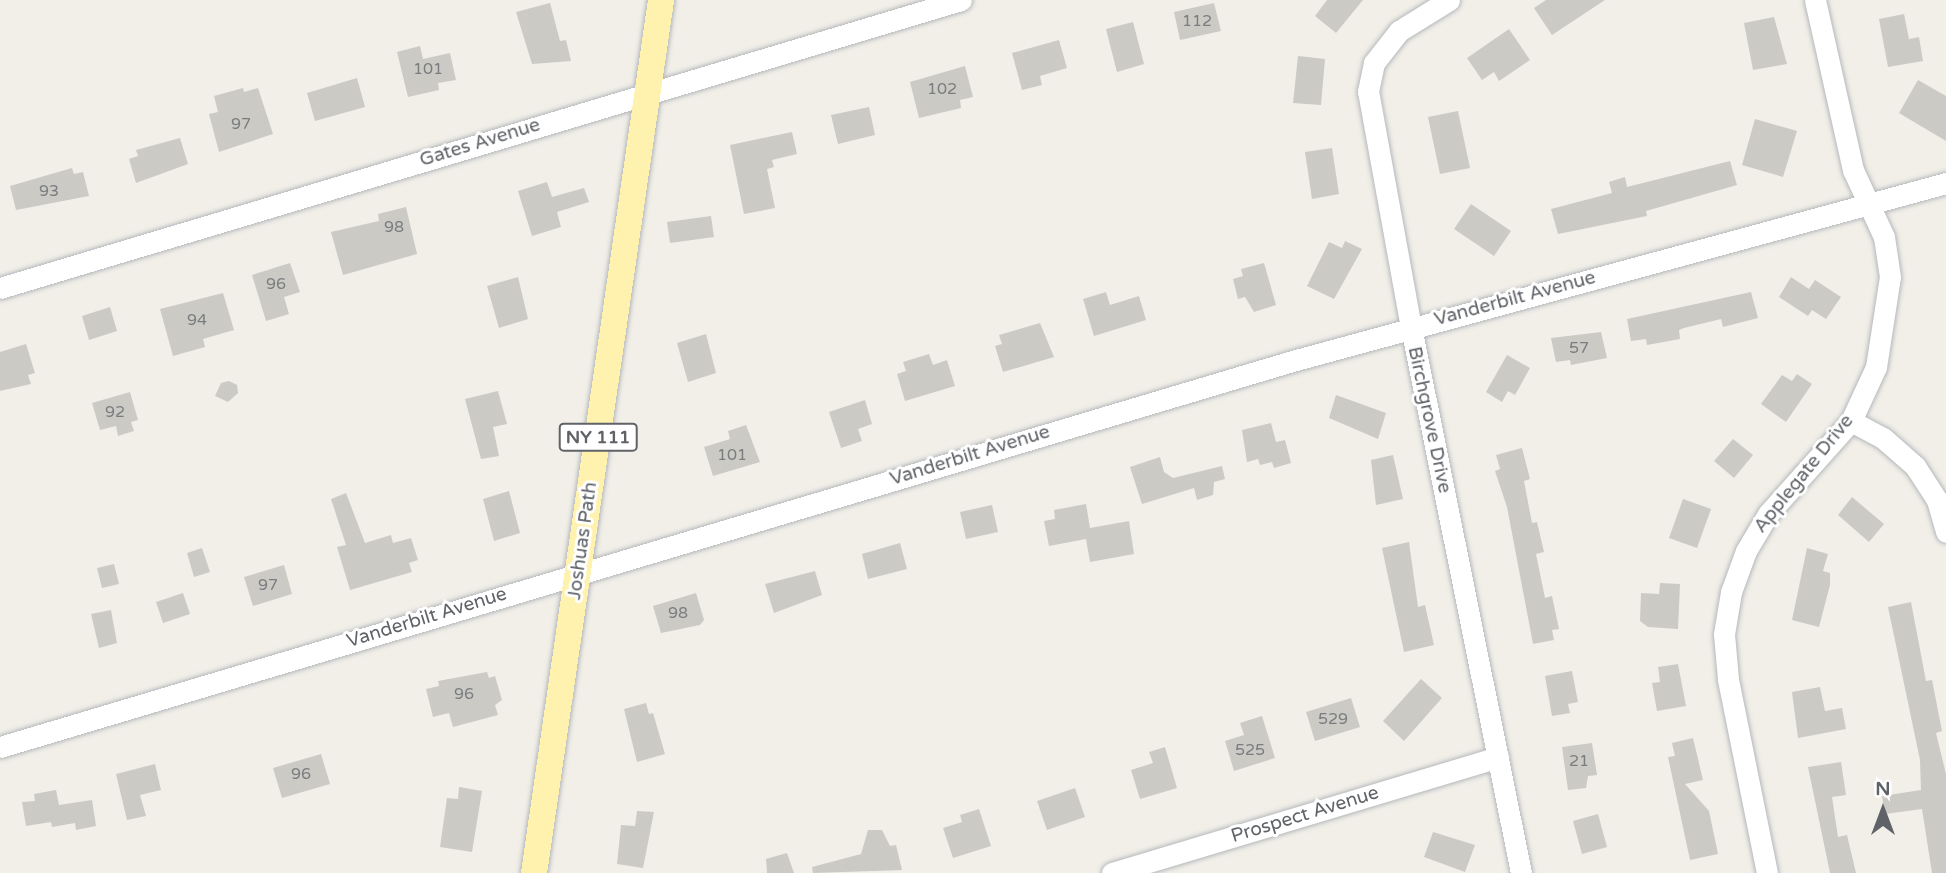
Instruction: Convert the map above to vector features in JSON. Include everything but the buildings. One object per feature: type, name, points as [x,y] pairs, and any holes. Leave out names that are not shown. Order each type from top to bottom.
[{"type":"main road","name":"Joshuas Path","points":[[534,873],[661,0]]},
{"type":"street","name":"Gates Avenue","points":[[0,288],[961,0]]},
{"type":"street","name":"Birchgrove Drive","points":[[1449,0],[1399,31],[1374,63],[1368,90],[1410,327],[1521,873]]},
{"type":"street","name":"Applegate Drive","points":[[1767,873],[1728,679],[1724,634],[1731,592],[1746,551],[1768,514],[1851,421],[1876,367],[1886,326],[1890,277],[1886,250],[1853,170],[1815,0]]},
{"type":"street","name":"Vanderbilt Avenue","points":[[0,747],[1410,327],[1946,183]]},
{"type":"street","points":[[1851,421],[1883,438],[1914,466],[1937,500],[1946,533]]},
{"type":"street","name":"Prospect Avenue","points":[[1112,873],[1498,757]]}]
